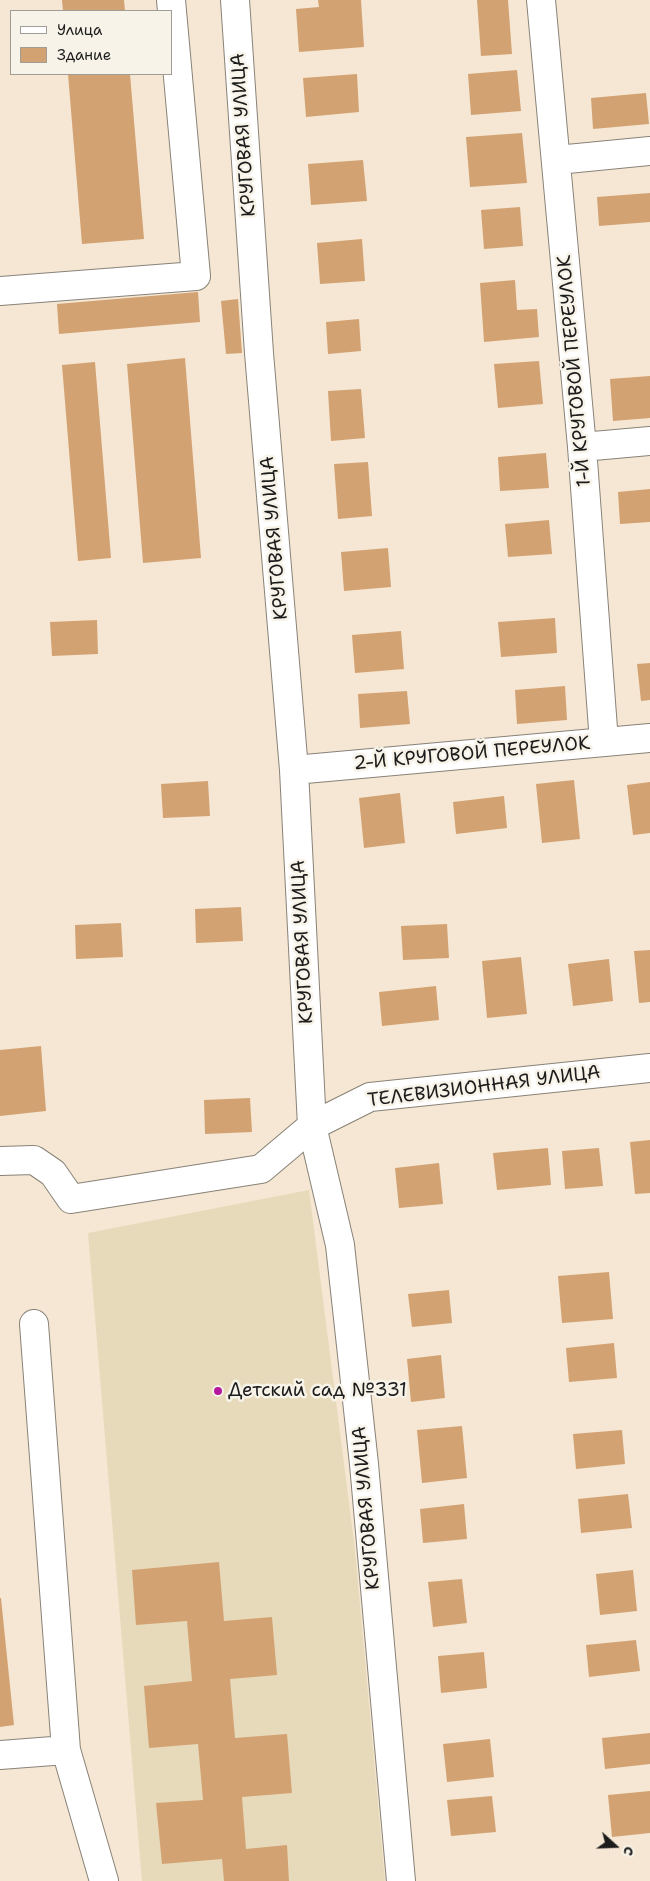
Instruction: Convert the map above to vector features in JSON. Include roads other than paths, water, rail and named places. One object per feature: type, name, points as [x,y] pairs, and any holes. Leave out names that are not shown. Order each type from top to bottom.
[{"type":"street","name":"КРУГОВАЯ УЛИЦА","points":[[235,0],[259,353],[294,770],[312,1126],[340,1245],[364,1464],[401,1881]]},
{"type":"street","name":"1-Й КРУГОВОЙ ПЕРЕУЛОК","points":[[541,0],[582,447],[604,742]]},
{"type":"street","points":[[0,291],[196,276],[172,11]]},
{"type":"street","points":[[557,160],[650,151]]},
{"type":"street","points":[[582,447],[650,441]]},
{"type":"street","name":"2-Й КРУГОВОЙ ПЕРЕУЛОК","points":[[294,770],[650,738]]},
{"type":"street","name":"ТЕЛЕВИЗИОННАЯ УЛИЦА","points":[[0,1161],[34,1160],[52,1173],[71,1199],[261,1169],[312,1126],[370,1097],[650,1068]]},
{"type":"street","points":[[34,1324],[66,1750],[104,1881]]},
{"type":"street","points":[[0,1754],[66,1750]]},
{"type":"place","name":"Детский сад №331","points":[[218,1391]]}]
